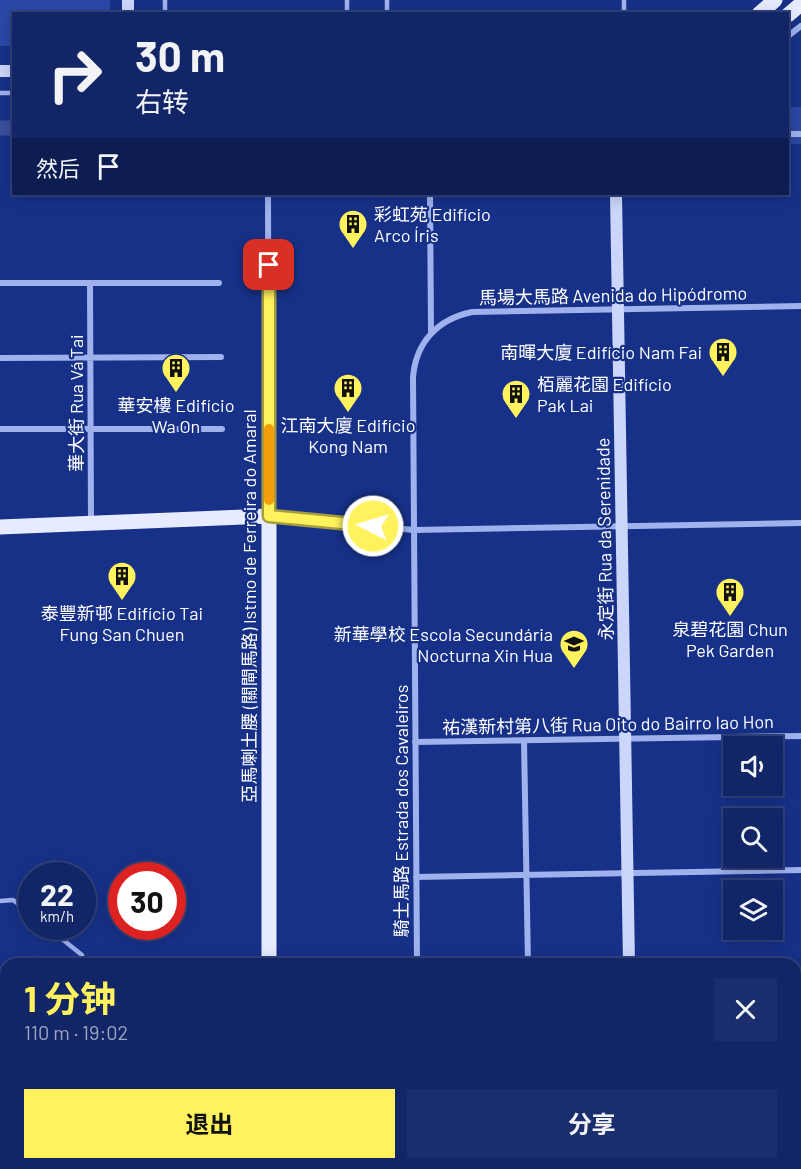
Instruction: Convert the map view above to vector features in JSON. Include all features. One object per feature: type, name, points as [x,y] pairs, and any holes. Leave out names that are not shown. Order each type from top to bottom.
[{"type":"main road","points":[[761,12],[775,0]]},
{"type":"main road","points":[[789,14],[801,4]]},
{"type":"main road","points":[[0,527],[269,516]]},
{"type":"main road","name":"亞馬喇土腰 (關閘馬路) Istmo de Ferreira do Amaral","points":[[269,516],[269,958]]},
{"type":"street","points":[[789,35],[801,26]]},
{"type":"street","name":"亞馬喇土腰 (關閘馬路) Istmo de Ferreira do Amaral","points":[[268,195],[269,516]]},
{"type":"street","name":"騎士馬路 Estrada dos Cavaleiros","points":[[417,958],[414,366],[421,346],[431,333],[430,195]]},
{"type":"street","name":"永定街 Rua da Serenidade","points":[[616,195],[629,958]]},
{"type":"street","points":[[0,283],[219,283]]},
{"type":"street","name":"華大街 Rua Vá Tai","points":[[90,283],[91,523]]},
{"type":"street","name":"馬場大馬路 Avenida do Hipódromo","points":[[431,333],[452,318],[472,312],[801,306]]},
{"type":"street","points":[[0,358],[221,357]]},
{"type":"street","points":[[0,429],[222,429]]},
{"type":"street","points":[[269,516],[414,530],[801,523]]},
{"type":"street","name":"祐漢新村第八街 Rua Oito do Bairro Iao Hon","points":[[415,742],[801,736]]},
{"type":"street","points":[[524,741],[528,958]]},
{"type":"street","points":[[416,877],[801,870]]},
{"type":"lane","points":[[0,901],[13,900],[18,904]]},
{"type":"lane","points":[[63,940],[82,955],[82,958]]},
{"type":"shaded area","points":[[0,0],[110,0],[110,12],[12,12],[12,46],[0,46]]},
{"type":"shaded area","points":[[789,107],[801,107],[801,144],[789,144]]},
{"type":"tunnel","points":[[0,128],[12,128]]},
{"type":"slow traffic","points":[[269,429],[269,500]]},
{"type":"place","name":"彩虹苑 Edifício Arco Íris","points":[[353,250]]},
{"type":"place","name":"南暉大廈 Edifício Nam Fai","points":[[723,378]]},
{"type":"place","name":"華安樓 Edifício Wa On","points":[[176,394]]},
{"type":"place","name":"江南大廈 Edifício Kong Nam","points":[[348,414]]},
{"type":"place","name":"栢麗花園 Edifício Pak Lai","points":[[516,420]]},
{"type":"place","name":"泰豐新邨 Edifício Tai Fung San Chuen","points":[[122,602]]},
{"type":"place","name":"泉碧花園 Chun Pek Garden","points":[[730,618]]},
{"type":"place","name":"新華學校 Escola Secundária Nocturna Xin Hua","points":[[574,670]]},
{"type":"route","points":[[269,265],[269,516],[373,526]]}]
